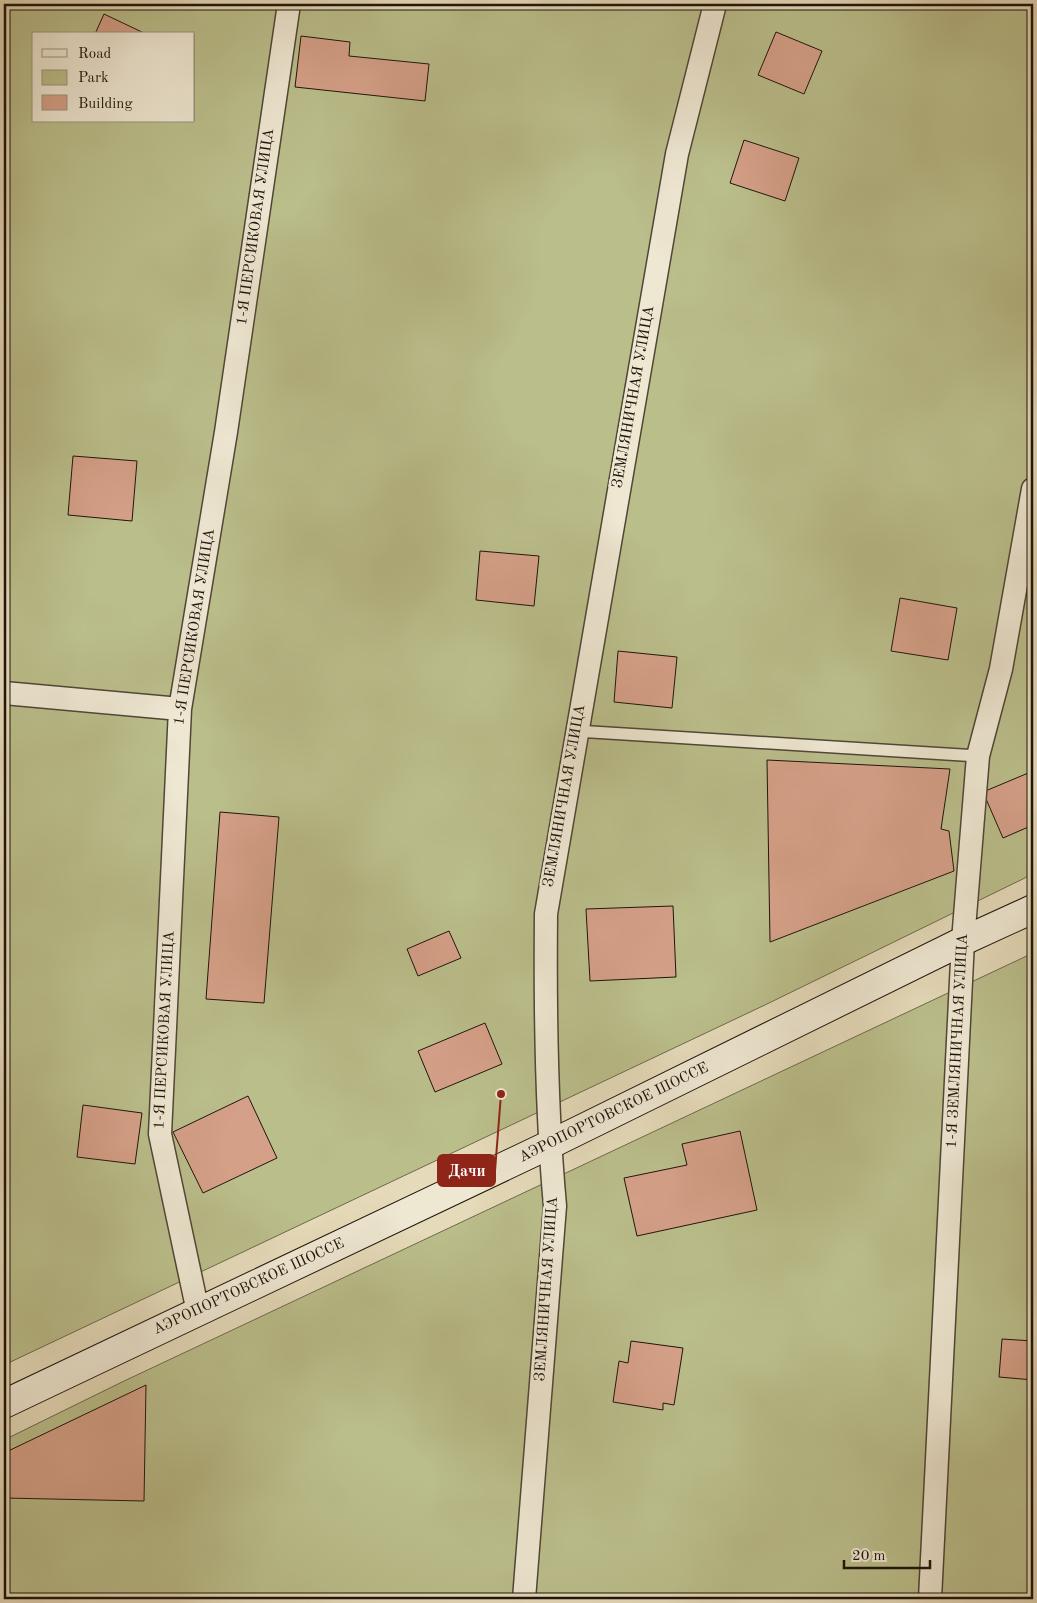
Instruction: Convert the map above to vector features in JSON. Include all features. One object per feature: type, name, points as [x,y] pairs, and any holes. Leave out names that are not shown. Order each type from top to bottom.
[{"type":"main road","name":"АЭРОПОРТОВСКОЕ ШОССЕ","points":[[4,1404],[549,1144],[963,941],[1033,909]]},
{"type":"street","name":"1-Я ПЕРСИКОВАЯ УЛИЦА","points":[[198,1312],[160,1134],[180,709],[226,432],[289,4]]},
{"type":"street","name":"ЗЕМЛЯНИЧНАЯ УЛИЦА","points":[[524,1599],[555,1206],[549,1144],[545,1037],[546,914],[576,731],[677,154],[716,4]]},
{"type":"street","name":"1-Я ЗЕМЛЯНИЧНАЯ УЛИЦА","points":[[930,1599],[963,941],[978,756],[1001,669],[1033,489]]},
{"type":"street","points":[[4,693],[180,709]]},
{"type":"lane","points":[[576,731],[978,756]]},
{"type":"green space","points":[[4,4],[1033,4],[1033,874],[767,1004],[4,1365]]},
{"type":"green space","points":[[1033,953],[1033,1599],[4,1599],[4,1440],[122,1382]]},
{"type":"building","points":[[104,14],[142,32],[96,32]]},
{"type":"building","points":[[776,32],[822,51],[804,94],[758,75]]},
{"type":"building","points":[[301,36],[350,42],[349,56],[429,64],[425,101],[295,87]]},
{"type":"building","points":[[744,140],[799,158],[785,201],[730,183]]},
{"type":"building","points":[[73,456],[137,461],[132,521],[68,515]]},
{"type":"building","points":[[480,551],[539,556],[534,606],[476,600]]},
{"type":"building","points":[[900,598],[957,608],[948,660],[891,651]]},
{"type":"building","points":[[618,651],[677,657],[672,708],[614,702]]},
{"type":"building","points":[[767,760],[950,769],[941,829],[949,831],[954,871],[770,942]]},
{"type":"building","points":[[1033,771],[1033,825],[1003,838],[983,792]]},
{"type":"building","points":[[220,812],[279,817],[264,1003],[206,999]]},
{"type":"building","points":[[673,906],[676,977],[590,981],[586,909]]},
{"type":"building","points":[[449,931],[461,958],[418,976],[407,949]]},
{"type":"building","points":[[485,1023],[502,1064],[435,1092],[418,1051]]},
{"type":"building","points":[[248,1096],[277,1158],[203,1193],[173,1132]]},
{"type":"building","points":[[83,1105],[142,1113],[135,1164],[77,1157]]},
{"type":"building","points":[[740,1131],[757,1210],[637,1236],[624,1178],[687,1165],[682,1144]]},
{"type":"building","points":[[1002,1339],[1033,1341],[1033,1380],[999,1377]]},
{"type":"building","points":[[631,1341],[683,1348],[674,1405],[663,1403],[663,1410],[613,1402],[619,1361],[628,1363]]},
{"type":"building","points":[[146,1385],[144,1501],[4,1498],[4,1453]]},
{"type":"place","name":"Дачи","points":[[501,1094]]}]
